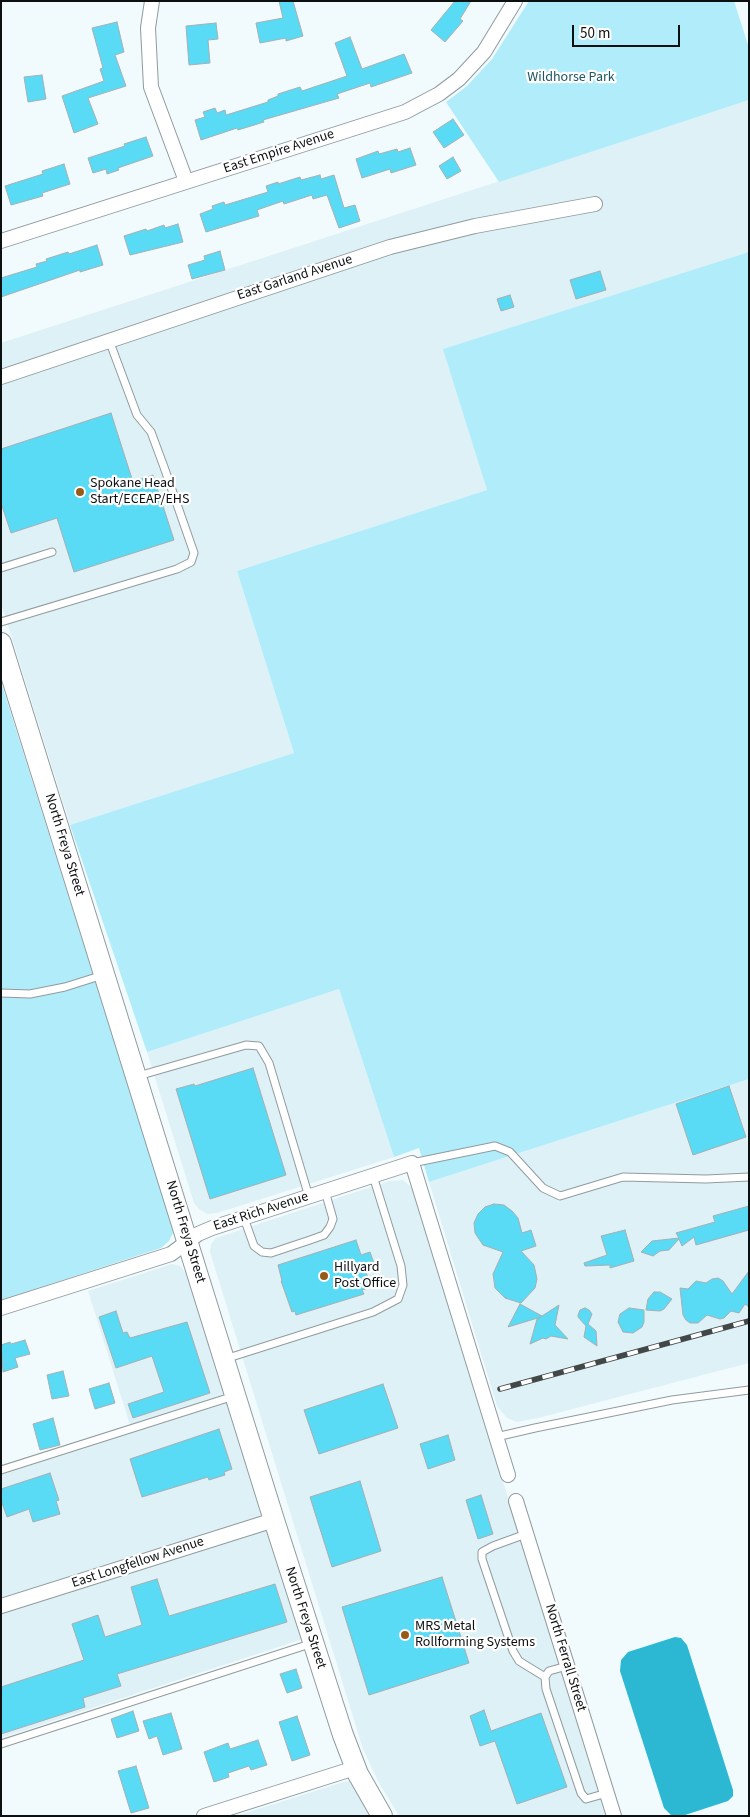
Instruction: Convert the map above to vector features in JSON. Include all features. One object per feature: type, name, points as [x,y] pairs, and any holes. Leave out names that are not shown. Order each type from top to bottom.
[{"type":"street","points":[[152,1],[148,28],[151,87],[186,181]]},
{"type":"street","name":"East Empire Avenue","points":[[1,241],[405,112],[439,94],[460,79],[484,52],[515,1]]},
{"type":"street","name":"East Garland Avenue","points":[[1,377],[390,247],[475,226],[595,204]]},
{"type":"street","name":"North Freya Street","points":[[1,643],[313,1643],[355,1768],[382,1816]]},
{"type":"street","points":[[412,1163],[508,1475]]},
{"type":"street","name":"East Rich Avenue","points":[[1,1308],[171,1254],[205,1230],[412,1163]]},
{"type":"street","name":"North Ferrall Street","points":[[516,1501],[614,1816]]},
{"type":"street","name":"East Longfellow Avenue","points":[[1,1606],[274,1520]]},
{"type":"street","points":[[204,1816],[355,1768]]},
{"type":"lane","points":[[1,622],[177,569],[191,562],[194,553],[164,467],[151,432],[137,415],[109,340]]},
{"type":"lane","points":[[1,568],[52,552]]},
{"type":"lane","points":[[1,993],[30,994],[65,987],[104,975]]},
{"type":"lane","points":[[136,1077],[246,1045],[259,1046],[269,1063],[309,1196]]},
{"type":"lane","points":[[412,1163],[495,1146],[510,1152],[543,1188],[560,1196],[623,1177],[706,1179],[749,1177]]},
{"type":"lane","points":[[224,1360],[373,1312],[398,1299],[403,1286],[401,1266],[373,1176]]},
{"type":"lane","points":[[244,1218],[254,1246],[262,1252],[271,1253],[279,1251],[324,1235],[333,1219],[325,1192]]},
{"type":"lane","points":[[496,1438],[535,1428],[672,1400],[749,1390]]},
{"type":"lane","points":[[1,1470],[236,1396]]},
{"type":"lane","points":[[526,1534],[482,1552],[482,1559],[512,1651],[519,1661],[544,1678],[580,1793],[586,1799],[607,1793]]},
{"type":"lane","points":[[1,1744],[313,1643]]},
{"type":"lane","points":[[544,1678],[549,1671],[567,1666]]},
{"type":"shaded area","points":[[749,100],[749,252],[444,349],[487,490],[237,571],[294,753],[70,825],[1,603],[1,343]]},
{"type":"shaded area","points":[[339,989],[394,1157],[217,1213],[207,1214],[194,1203],[147,1052]]},
{"type":"shaded area","points":[[749,1079],[749,1363],[538,1418],[517,1422],[507,1418],[497,1406],[429,1182]]},
{"type":"shaded area","points":[[403,1180],[412,1188],[607,1816],[399,1816],[378,1781],[363,1749],[210,1252],[211,1244],[216,1238],[389,1181]]},
{"type":"shaded area","points":[[172,1264],[180,1266],[186,1273],[303,1639],[1,1738],[1,1466],[130,1425],[88,1291]]},
{"type":"shaded area","points":[[350,1780],[371,1816],[236,1816]]},
{"type":"green space","name":"Wildhorse Park","points":[[529,1],[734,1],[749,48],[749,100],[499,182],[446,102],[467,86],[492,59]]},
{"type":"green space","points":[[749,252],[749,1079],[429,1182],[419,1148],[394,1157],[339,989],[147,1052],[70,825],[294,753],[237,571],[487,490],[443,349]]},
{"type":"green space","points":[[1,682],[173,1233],[169,1241],[161,1248],[1,1300]]},
{"type":"water","points":[[675,1637],[681,1638],[687,1645],[733,1790],[733,1796],[728,1801],[682,1816],[671,1815],[664,1808],[620,1671],[621,1660],[628,1652]]},
{"type":"building","points":[[279,1],[293,1],[303,36],[286,41],[286,38],[260,43],[256,23],[283,18]]},
{"type":"building","points":[[455,1],[471,1],[460,19],[463,21],[445,42],[431,30]]},
{"type":"building","points":[[117,22],[124,52],[115,55],[126,86],[88,98],[98,124],[74,133],[62,96],[104,81],[100,69],[103,68],[92,28]]},
{"type":"building","points":[[216,23],[218,39],[208,40],[210,63],[189,65],[186,26]]},
{"type":"building","points":[[350,37],[362,69],[404,54],[412,73],[371,87],[370,83],[337,94],[339,98],[201,140],[195,120],[205,117],[203,112],[215,108],[217,113],[225,110],[226,115],[268,102],[268,100],[278,96],[278,94],[300,87],[302,91],[347,76],[335,43]]},
{"type":"building","points":[[42,75],[46,99],[28,102],[24,77]]},
{"type":"building","points":[[453,119],[464,135],[444,148],[433,132]]},
{"type":"building","points":[[146,137],[153,156],[118,168],[119,170],[107,174],[106,169],[93,173],[88,158]]},
{"type":"building","points":[[410,148],[416,165],[391,173],[390,169],[362,178],[356,159],[378,151],[379,154],[397,149],[398,152]]},
{"type":"building","points":[[453,157],[461,171],[447,179],[439,166]]},
{"type":"building","points":[[64,164],[70,184],[42,193],[43,196],[11,205],[5,186],[43,174],[42,171]]},
{"type":"building","points":[[320,175],[321,179],[334,175],[344,208],[355,205],[360,221],[339,228],[327,195],[313,199],[312,195],[284,204],[283,201],[257,210],[259,216],[206,232],[200,214],[213,209],[212,206],[224,202],[225,205],[268,192],[266,186],[278,182],[278,184],[300,177],[301,180]]},
{"type":"building","points":[[178,224],[183,242],[130,255],[124,236],[164,225],[165,228]]},
{"type":"building","points":[[97,245],[103,265],[80,272],[80,270],[1,297],[1,278],[37,267],[36,264],[47,261],[46,259]]},
{"type":"building","points":[[220,251],[225,270],[192,279],[188,265],[205,260],[204,256]]},
{"type":"building","points":[[600,271],[606,290],[576,299],[570,280]]},
{"type":"building","points":[[510,295],[514,307],[501,311],[497,299]]},
{"type":"building","name":"Spokane Head Start/ECEAP/EHS","points":[[111,413],[133,482],[153,475],[174,540],[74,572],[57,518],[11,533],[1,503],[1,449]]},
{"type":"building","points":[[253,1068],[286,1175],[210,1199],[176,1089],[194,1084],[195,1086]]},
{"type":"building","points":[[729,1086],[746,1137],[693,1155],[676,1104]]},
{"type":"building","points":[[494,1204],[504,1205],[512,1211],[518,1218],[522,1233],[531,1230],[536,1246],[521,1251],[534,1265],[537,1279],[535,1288],[521,1303],[505,1298],[495,1288],[493,1274],[503,1252],[483,1245],[475,1233],[474,1223],[478,1214],[485,1207]]},
{"type":"building","points":[[749,1206],[749,1230],[696,1245],[694,1237],[682,1246],[679,1239],[669,1250],[660,1251],[653,1256],[641,1252],[652,1241],[679,1238],[676,1233],[715,1222],[713,1216]]},
{"type":"building","points":[[625,1230],[634,1261],[610,1268],[610,1265],[585,1266],[584,1263],[607,1255],[601,1236]]},
{"type":"building","name":"Hillyard Post Office","points":[[356,1240],[361,1255],[370,1252],[376,1269],[366,1272],[371,1287],[362,1290],[364,1294],[296,1315],[295,1311],[292,1312],[281,1281],[278,1265]]},
{"type":"building","points":[[749,1271],[749,1307],[745,1304],[739,1313],[731,1311],[724,1318],[720,1319],[707,1315],[698,1323],[690,1323],[686,1320],[683,1315],[680,1288],[688,1289],[696,1281],[706,1283],[718,1278],[723,1281],[732,1294]]},
{"type":"building","points":[[654,1292],[660,1292],[672,1299],[660,1311],[646,1310],[648,1299]]},
{"type":"building","points":[[520,1304],[542,1316],[559,1305],[555,1325],[568,1339],[551,1336],[530,1344],[537,1319],[541,1317],[508,1327]]},
{"type":"building","points":[[585,1308],[592,1314],[588,1324],[596,1331],[597,1346],[584,1337],[586,1326],[578,1315],[580,1310]]},
{"type":"building","points":[[629,1308],[644,1310],[642,1327],[633,1333],[623,1332],[618,1322],[620,1314]]},
{"type":"building","points":[[116,1311],[123,1333],[127,1332],[130,1338],[187,1322],[210,1393],[133,1418],[128,1404],[164,1392],[152,1356],[116,1368],[99,1317]]},
{"type":"building","points":[[25,1340],[30,1354],[15,1358],[18,1367],[3,1372],[1,1345]]},
{"type":"building","points":[[63,1371],[69,1396],[52,1399],[47,1375]]},
{"type":"building","points":[[109,1383],[115,1403],[95,1409],[89,1389]]},
{"type":"building","points":[[383,1384],[398,1428],[319,1454],[304,1410]]},
{"type":"building","points":[[53,1418],[60,1445],[40,1450],[33,1424]]},
{"type":"building","points":[[219,1429],[232,1469],[224,1472],[225,1475],[209,1480],[208,1477],[142,1497],[130,1459]]},
{"type":"building","points":[[448,1435],[455,1460],[428,1469],[420,1444]]},
{"type":"building","points":[[50,1473],[59,1500],[56,1501],[60,1514],[33,1522],[29,1509],[7,1517],[1,1500],[1,1489]]},
{"type":"building","points":[[360,1481],[381,1551],[332,1567],[310,1497]]},
{"type":"building","points":[[481,1495],[493,1534],[478,1539],[466,1500]]},
{"type":"building","name":"MRS Metal Rollforming Systems","points":[[442,1577],[469,1663],[369,1695],[342,1607]]},
{"type":"building","points":[[157,1579],[169,1616],[275,1584],[287,1622],[117,1674],[121,1686],[83,1698],[85,1707],[1,1734],[1,1687],[84,1660],[72,1624],[98,1615],[105,1637],[142,1625],[131,1587]]},
{"type":"building","points":[[296,1669],[302,1688],[287,1693],[280,1674]]},
{"type":"building","points":[[484,1710],[491,1731],[541,1713],[567,1787],[517,1804],[495,1741],[480,1746],[470,1716]]},
{"type":"building","points":[[133,1711],[139,1731],[117,1738],[111,1719]]},
{"type":"building","points":[[171,1713],[182,1749],[163,1755],[157,1736],[149,1739],[143,1721]]},
{"type":"building","points":[[297,1716],[310,1755],[292,1761],[279,1722]]},
{"type":"building","points":[[258,1740],[267,1765],[251,1770],[249,1766],[228,1773],[229,1777],[214,1782],[204,1752],[228,1743],[230,1749]]},
{"type":"building","points":[[136,1766],[149,1808],[131,1813],[118,1771]]},
{"type":"railway","points":[[500,1389],[749,1321]]},
{"type":"place","name":"Spokane Head Start/ECEAP/EHS","points":[[80,492]]},
{"type":"place","name":"Hillyard Post Office","points":[[324,1276]]},
{"type":"place","name":"MRS Metal Rollforming Systems","points":[[405,1635]]}]
